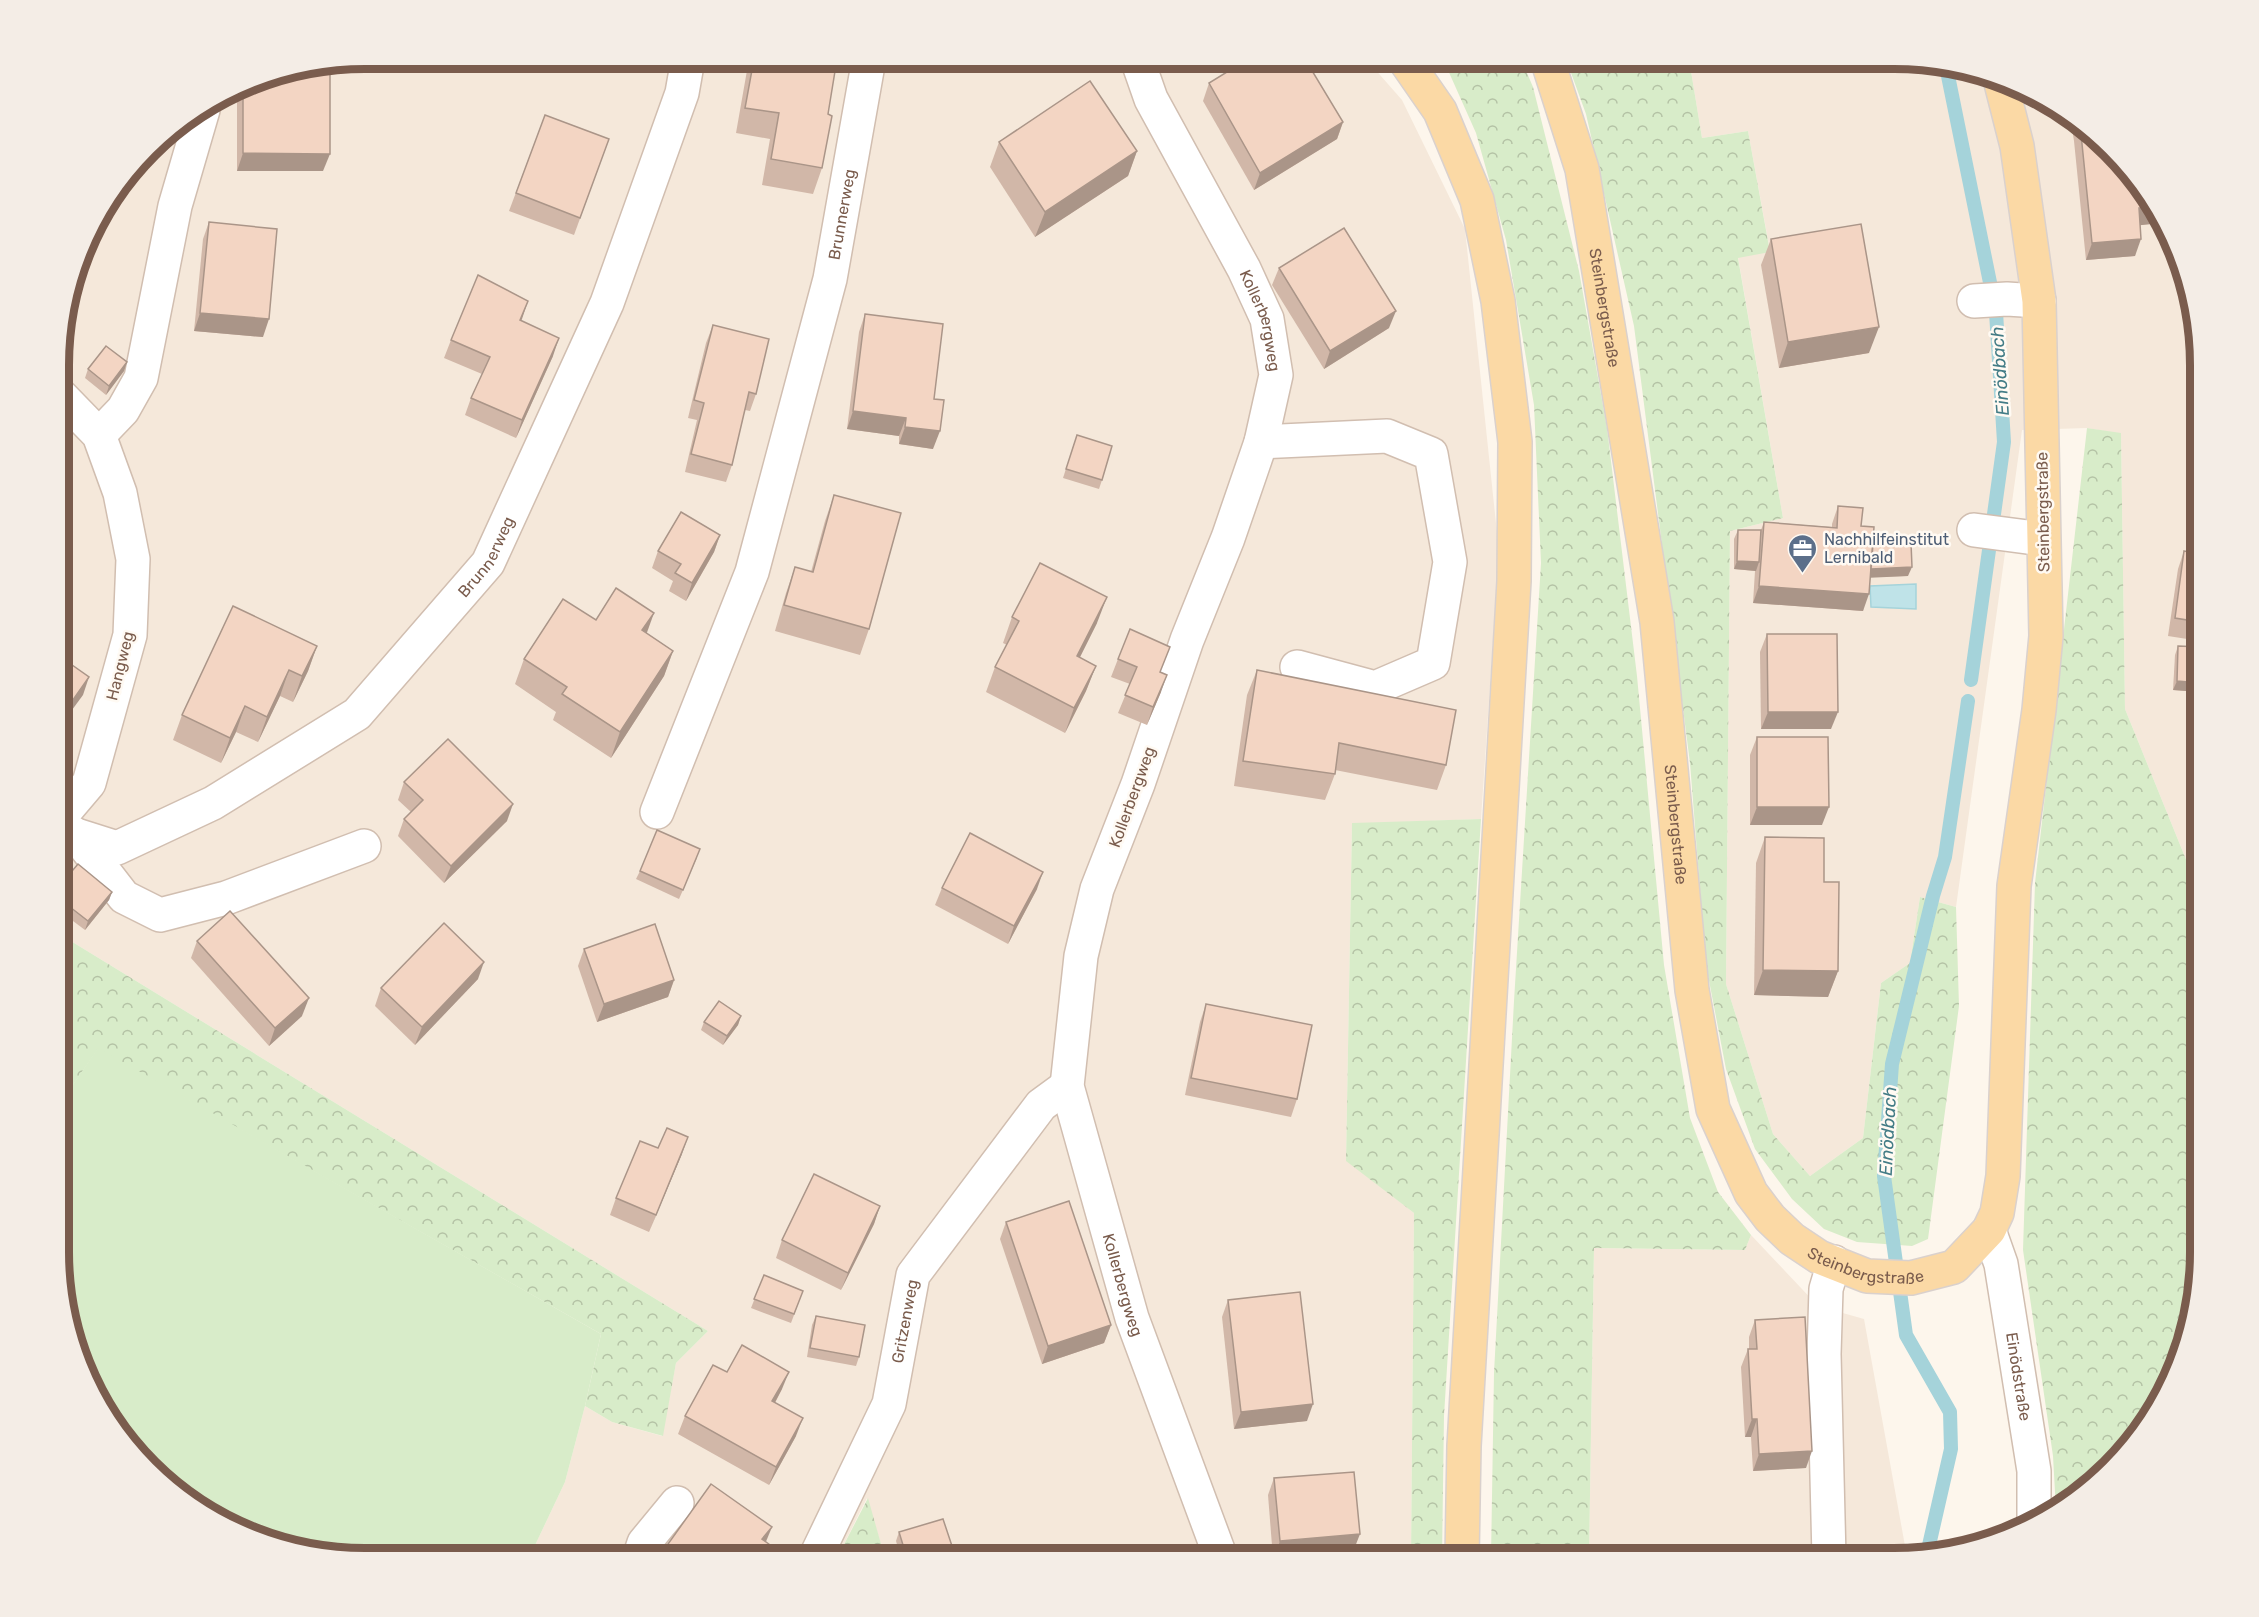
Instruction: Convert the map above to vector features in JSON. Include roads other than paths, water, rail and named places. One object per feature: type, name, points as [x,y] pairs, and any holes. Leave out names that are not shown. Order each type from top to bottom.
[{"type":"main road","points":[[1411,69],[1440,111],[1477,200],[1498,301],[1515,442],[1514,581],[1464,1446],[1462,1548]]},
{"type":"main road","name":"Steinbergstraße","points":[[1550,69],[1582,169],[1655,610],[1692,990],[1713,1109],[1751,1193],[1770,1218],[1792,1239],[1819,1257],[1867,1275],[1911,1278],[1954,1267],[1989,1230],[1997,1213],[2003,1176],[2014,886],[2046,636],[2039,301],[2017,146],[2003,90]]},
{"type":"street","name":"Brunnerweg","points":[[69,827],[117,848],[213,803],[357,714],[488,564],[607,303],[682,93],[686,69]]},
{"type":"street","name":"Brunnerweg","points":[[657,812],[752,573],[830,279],[867,69]]},
{"type":"street","name":"Kollerbergweg","points":[[1140,69],[1151,99],[1244,269],[1267,319],[1276,375],[1261,442],[1228,538],[1187,640],[1138,784],[1097,889],[1081,956],[1067,1086],[1132,1318],[1217,1548]]},
{"type":"street","points":[[99,435],[123,410],[141,378],[175,206],[199,119]]},
{"type":"street","points":[[1988,300],[2039,301]]},
{"type":"street","name":"Hangweg","points":[[69,404],[99,435],[120,493],[133,559],[130,635],[89,783],[69,820]]},
{"type":"street","points":[[1261,442],[1386,436],[1431,454],[1450,562],[1433,663],[1375,688],[1297,667]]},
{"type":"street","points":[[1985,531],[2043,539]]},
{"type":"street","points":[[69,830],[124,897],[160,915],[226,898],[363,846]]},
{"type":"street","name":"Gritzenweg","points":[[820,1548],[889,1404],[913,1275],[1041,1105],[1067,1086]]},
{"type":"street","name":"Einödstraße","points":[[1989,1230],[2001,1264],[2034,1471],[2034,1512]]},
{"type":"street","points":[[1829,1548],[1824,1354],[1826,1289],[1834,1262]]},
{"type":"street","points":[[642,1548],[677,1503]]},
{"type":"water","points":[[1916,584],[1916,609],[1871,607],[1870,586]]},
{"type":"waterway","name":"Einödbach","points":[[1948,74],[1996,312],[2004,442],[1971,680]]},
{"type":"waterway","name":"Einödbach","points":[[1929,1545],[1951,1449],[1950,1412],[1906,1335],[1884,1176],[1892,1064],[1933,896],[1945,857],[1968,701]]},
{"type":"place","name":"Nachhilfeinstitut Lernibald","points":[[1803,574]]}]
